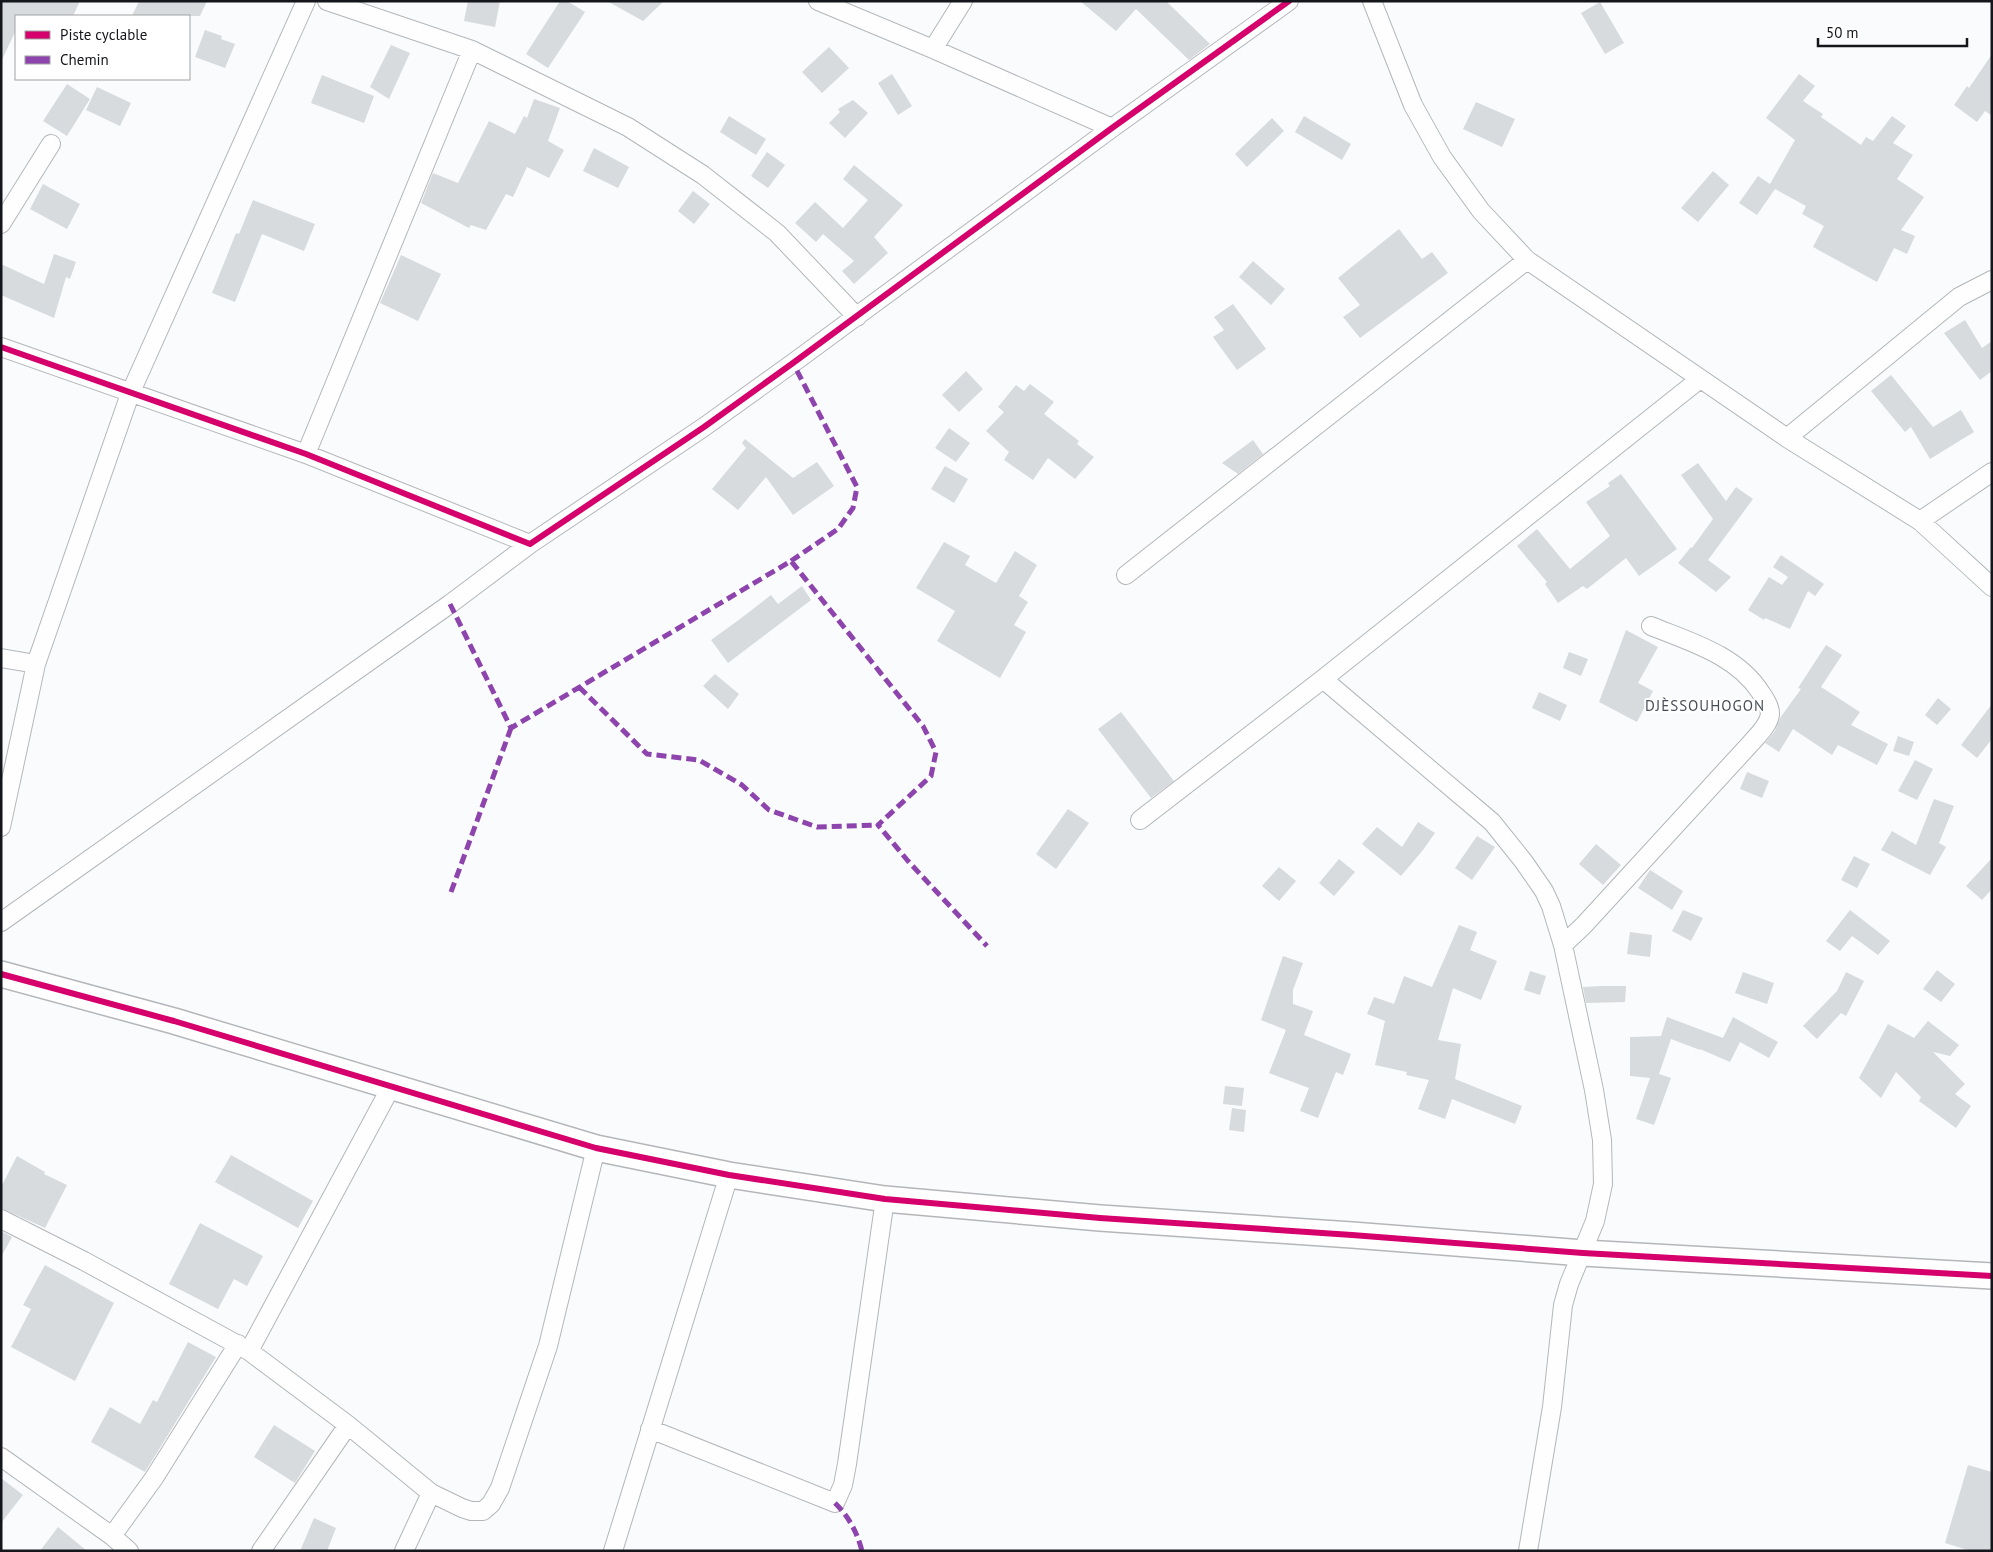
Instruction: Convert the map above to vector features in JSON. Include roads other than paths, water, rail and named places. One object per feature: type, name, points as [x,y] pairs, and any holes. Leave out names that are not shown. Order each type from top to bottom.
[{"type":"street","points":[[1,827],[36,664],[130,394],[306,1]]},
{"type":"street","points":[[327,1],[472,50],[628,127],[703,174],[777,233],[857,317]]},
{"type":"street","points":[[818,1],[933,49],[1112,128]]},
{"type":"street","points":[[933,49],[963,1]]},
{"type":"street","points":[[1,922],[433,616],[530,544],[704,427],[857,317],[1112,128],[1289,1]]},
{"type":"street","points":[[1372,1],[1413,106],[1442,157],[1481,211],[1527,260],[1787,438],[1920,521],[1992,587]]},
{"type":"street","points":[[306,454],[472,50]]},
{"type":"street","points":[[1,224],[51,144]]},
{"type":"street","points":[[1126,575],[1527,260]]},
{"type":"street","points":[[1787,438],[1960,297],[1992,280]]},
{"type":"street","points":[[1,347],[130,394],[306,454],[530,544]]},
{"type":"street","points":[[1140,820],[1323,679],[1700,379]]},
{"type":"street","points":[[1920,521],[1992,472]]},
{"type":"street","points":[[1562,945],[1584,925],[1751,743],[1767,723],[1770,715],[1767,702],[1756,684],[1735,664],[1706,649],[1651,626]]},
{"type":"street","points":[[1,658],[36,664]]},
{"type":"street","points":[[1323,679],[1492,822],[1544,891],[1551,906],[1562,945],[1594,1090],[1602,1140],[1603,1184],[1595,1221],[1569,1284],[1563,1305],[1552,1407],[1528,1551]]},
{"type":"street","points":[[1,974],[174,1021],[596,1148],[729,1175],[885,1199],[1100,1218],[1352,1235],[1583,1254],[1992,1276]]},
{"type":"street","points":[[112,1536],[244,1348],[391,1087]]},
{"type":"street","points":[[1,1219],[244,1348],[348,1425],[430,1493],[462,1508],[471,1511],[483,1511],[491,1504],[500,1488],[548,1346],[596,1148]]},
{"type":"street","points":[[613,1551],[729,1175]]},
{"type":"street","points":[[650,1429],[835,1503],[843,1485],[847,1464],[885,1199]]},
{"type":"street","points":[[260,1551],[348,1425]]},
{"type":"street","points":[[1,1457],[112,1536],[129,1551]]},
{"type":"street","points":[[404,1551],[430,1493]]},
{"type":"district","name":"DJÈSSOUHOGON","points":[[1705,705]]}]
